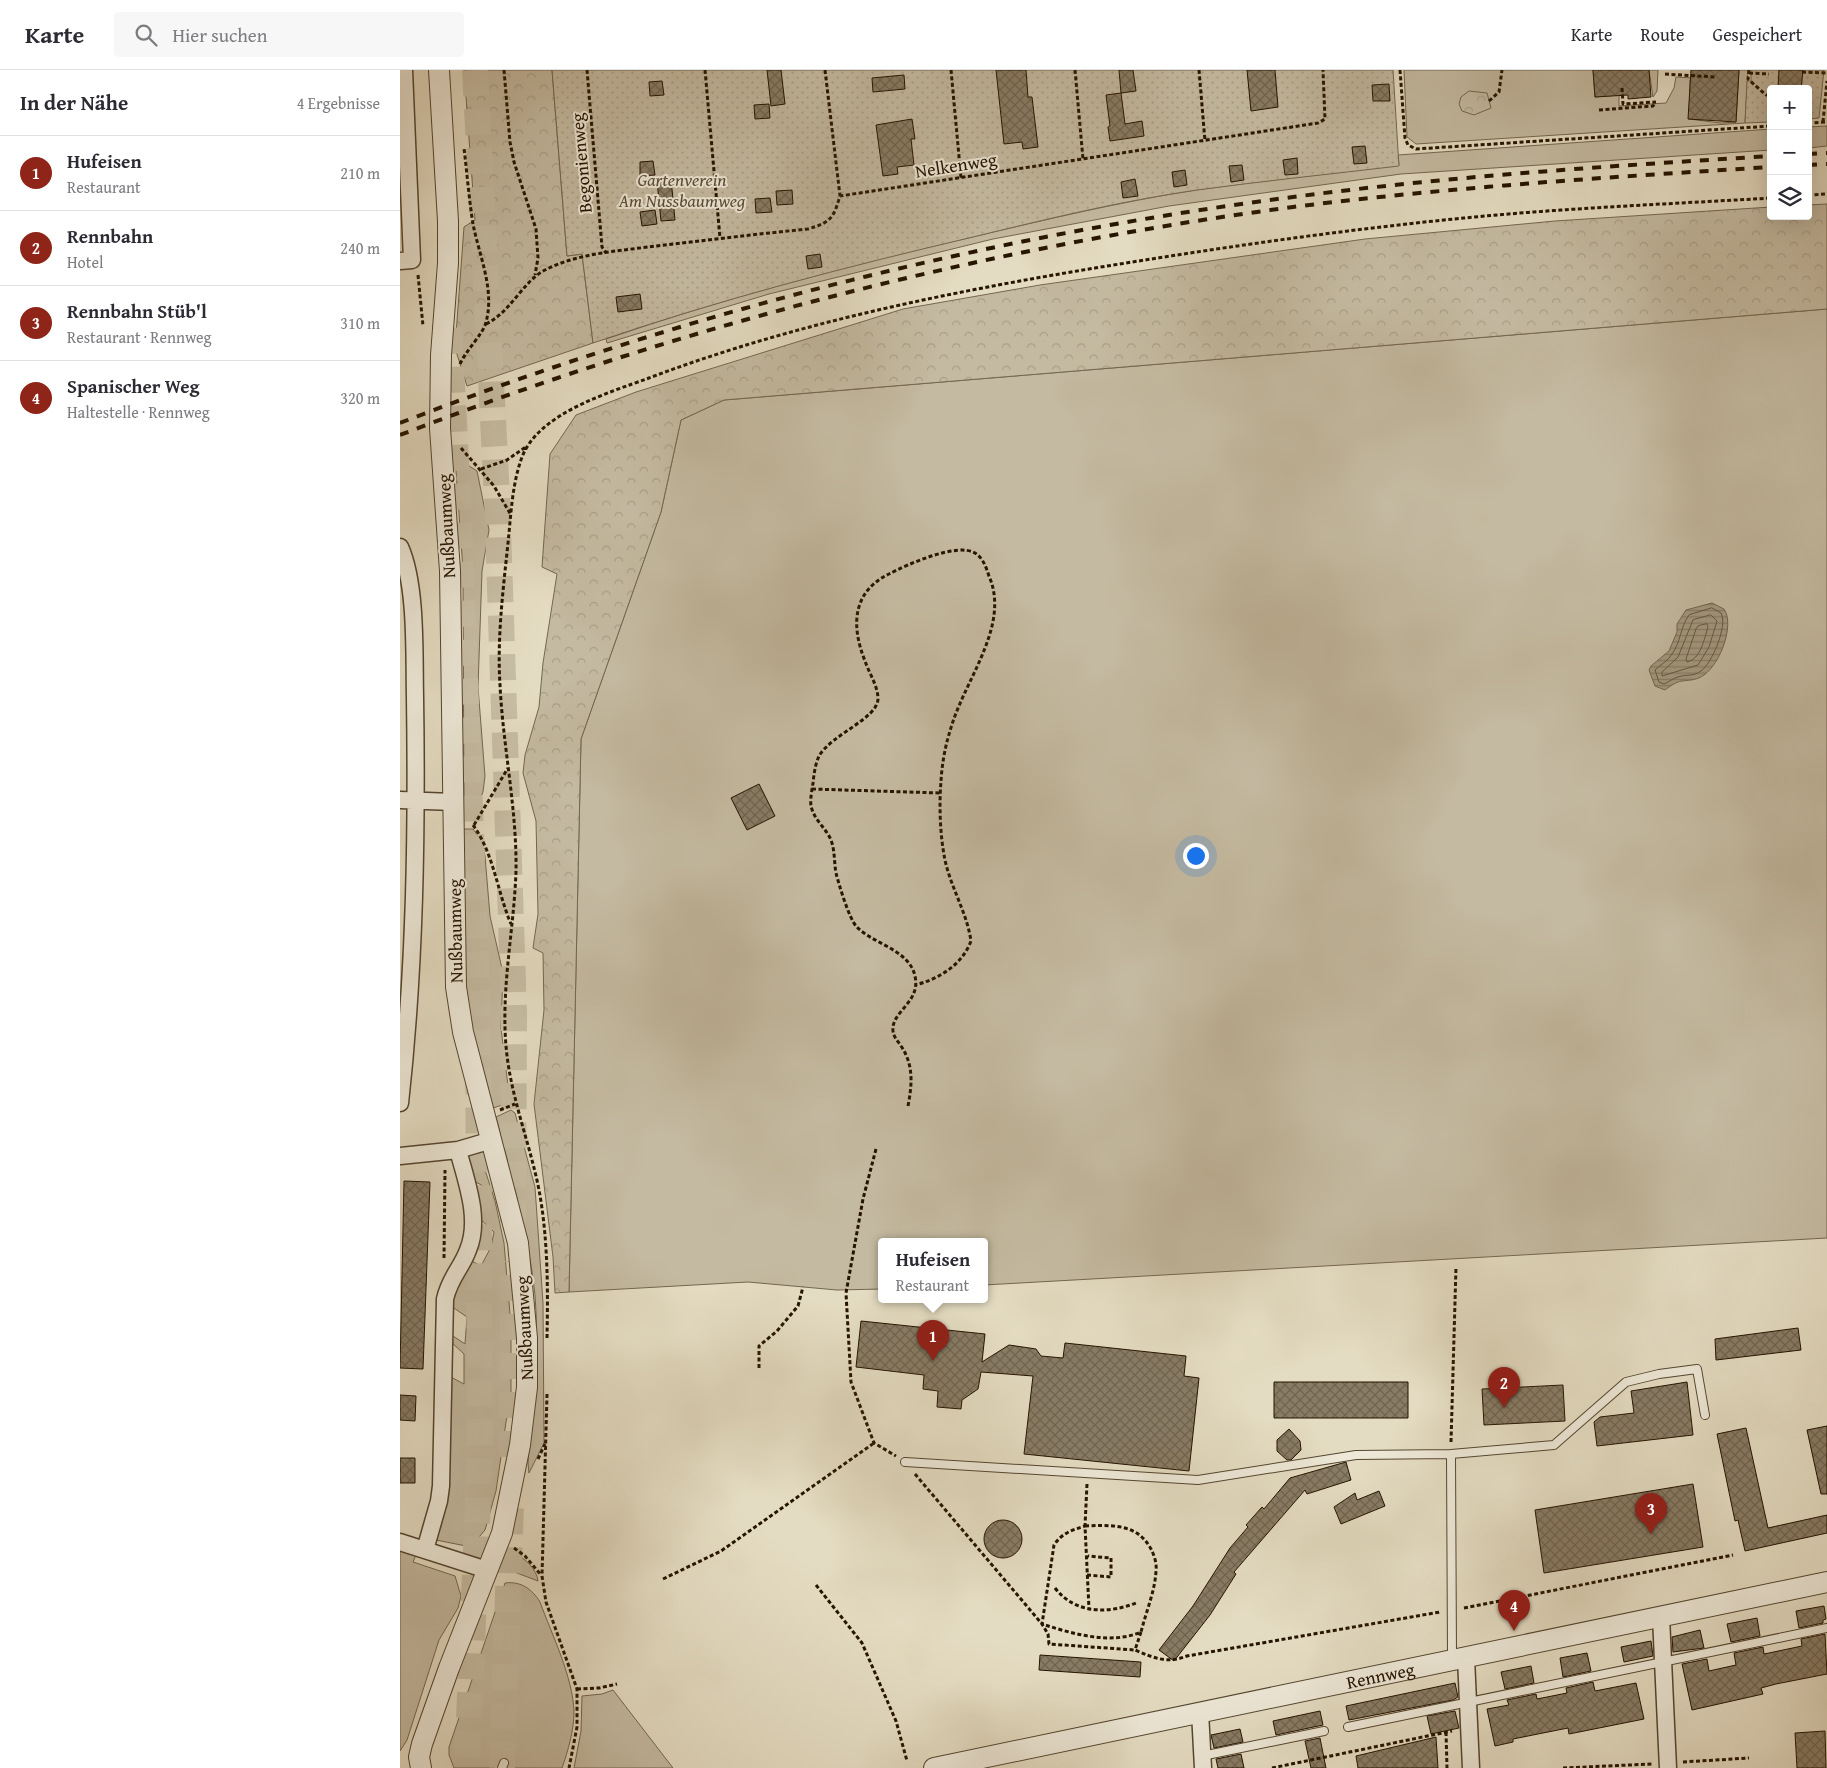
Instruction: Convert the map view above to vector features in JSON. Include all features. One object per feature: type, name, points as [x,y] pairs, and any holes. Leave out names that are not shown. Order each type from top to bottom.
[{"type":"street","points":[[404,70],[406,261]]},
{"type":"street","name":"Nußbaumweg","points":[[420,1768],[419,1757],[422,1744],[502,1533],[525,1412],[528,1361],[524,1291],[518,1243],[463,1032],[456,987],[450,571],[440,428],[441,355],[448,263],[448,221],[439,70]]},
{"type":"street","points":[[400,547],[406,565],[411,604],[417,801],[409,1027],[400,1103]]},
{"type":"street","points":[[400,800],[453,802]]},
{"type":"street","points":[[400,1156],[451,1151],[492,1140]]},
{"type":"street","points":[[425,1550],[438,1509],[441,1486],[445,1299],[448,1285],[469,1249],[472,1235],[472,1205],[451,1151]]},
{"type":"street","points":[[400,1542],[488,1570]]},
{"type":"street","name":"Rennweg","points":[[934,1768],[1827,1582]]},
{"type":"street","points":[[1661,1617],[1668,1768]]},
{"type":"street","points":[[1459,1659],[1467,1703],[1471,1768]]},
{"type":"street","points":[[1200,1712],[1203,1762]]},
{"type":"lane","points":[[905,1462],[1198,1480],[1356,1456],[1451,1454],[1554,1444],[1626,1382],[1659,1374],[1697,1369],[1705,1415]]},
{"type":"lane","points":[[1451,1454],[1451,1610],[1459,1659]]},
{"type":"lane","points":[[1348,1727],[1827,1628]]},
{"type":"lane","points":[[1203,1762],[1324,1732]]},
{"type":"path","points":[[504,70],[510,142],[514,162],[536,229],[538,258],[535,276]]},
{"type":"path","name":"Begonienweg","points":[[586,70],[602,247],[606,252]]},
{"type":"path","points":[[705,70],[720,238]]},
{"type":"path","points":[[458,370],[469,346],[486,324],[495,320],[516,300],[535,276],[554,266],[606,252],[808,229],[827,224],[835,214],[840,196],[826,70]]},
{"type":"path","points":[[951,70],[961,178]]},
{"type":"path","points":[[1075,70],[1083,159]]},
{"type":"path","points":[[1199,70],[1205,141]]},
{"type":"path","name":"Nelkenweg","points":[[840,196],[1318,123],[1326,119],[1323,70]]},
{"type":"path","points":[[1400,70],[1404,138],[1408,145],[1416,149],[1767,126]]},
{"type":"path","points":[[1489,102],[1499,92],[1502,70]]},
{"type":"path","points":[[1767,94],[1748,79],[1749,72],[1769,74]]},
{"type":"path","points":[[1802,72],[1827,73]]},
{"type":"path","points":[[1665,74],[1715,77]]},
{"type":"path","points":[[1812,123],[1825,122],[1827,82]]},
{"type":"path","points":[[1599,110],[1653,106],[1656,102],[1623,104],[1622,88]]},
{"type":"path","points":[[464,145],[473,223],[488,290],[486,324]]},
{"type":"path","points":[[1812,195],[1827,194]]},
{"type":"path","points":[[481,469],[507,460],[527,446],[550,423],[576,407],[607,393],[684,364],[897,304],[987,286],[1209,249],[1331,233],[1467,218],[1767,198]]},
{"type":"path","points":[[406,261],[419,281],[424,332]]},
{"type":"path","points":[[460,445],[468,458],[481,469],[494,486],[511,515]]},
{"type":"path","points":[[474,825],[508,768],[500,687],[499,636],[511,515],[520,461],[527,446]]},
{"type":"path","points":[[908,1106],[912,1082],[910,1070],[907,1056],[895,1038],[892,1029],[897,1017],[911,1001],[915,985],[915,974],[904,958],[864,933],[850,917],[838,878],[830,838],[815,817],[811,805],[814,770],[819,757],[826,747],[844,731],[869,716],[876,707],[878,694],[857,634],[858,611],[866,591],[882,577],[903,567],[941,554],[969,550],[977,554],[986,566],[993,585],[995,607],[986,643],[949,732],[940,793],[945,860],[971,941],[969,947],[947,972],[934,979],[915,985]]},
{"type":"path","points":[[812,789],[940,793]]},
{"type":"path","points":[[453,825],[474,825]]},
{"type":"path","points":[[474,825],[484,840],[504,907],[512,926]]},
{"type":"path","points":[[876,1149],[862,1199],[846,1293],[851,1382],[874,1443],[905,1462],[1042,1624],[1048,1634],[1049,1644],[1135,1650],[1159,1659],[1174,1662],[1187,1656],[1451,1610],[1733,1555]]},
{"type":"path","points":[[444,1258],[446,1196],[451,1151]]},
{"type":"path","points":[[1451,1454],[1456,1267]]},
{"type":"path","points":[[759,1368],[759,1346],[777,1331],[798,1306],[802,1287]]},
{"type":"path","points":[[663,1579],[721,1551],[874,1443]]},
{"type":"path","points":[[1088,1473],[1085,1526],[1088,1556],[1089,1609]]},
{"type":"path","points":[[1042,1624],[1054,1545],[1059,1537],[1085,1526],[1107,1525],[1133,1530],[1153,1553],[1157,1571],[1135,1650]]},
{"type":"path","points":[[513,1548],[525,1556],[542,1576]]},
{"type":"path","points":[[1087,1575],[1111,1577],[1111,1558],[1088,1556]]},
{"type":"path","points":[[816,1585],[862,1643],[896,1721],[907,1761]]},
{"type":"path","points":[[1055,1588],[1071,1603],[1082,1609],[1127,1606],[1136,1603]]},
{"type":"path","points":[[1042,1624],[1062,1631],[1116,1638],[1128,1637],[1141,1632]]},
{"type":"path","points":[[577,1689],[599,1688],[617,1684]]},
{"type":"path","points":[[1272,1768],[1469,1728]]},
{"type":"path","points":[[1446,1732],[1447,1768]]},
{"type":"green space","points":[[464,70],[552,70],[567,256],[582,254],[593,343],[467,386],[455,348],[464,227],[475,220]]},
{"type":"green space","name":"Gartenverein Am Nussbaumweg","points":[[552,70],[1393,70],[1399,166],[1197,190],[1140,199],[1084,211],[829,272],[640,327],[593,343],[582,254],[567,256]]},
{"type":"green space","points":[[1404,70],[1593,70],[1595,97],[1619,95],[1619,106],[1666,103],[1674,88],[1676,77],[1709,79],[1690,80],[1689,119],[1721,123],[1736,122],[1739,70],[1748,70],[1745,123],[1416,144],[1407,137]]},
{"type":"green space","points":[[1649,70],[1658,70],[1657,91],[1653,97]]},
{"type":"green space","points":[[1751,70],[1779,70],[1778,85],[1767,85],[1767,122],[1745,123],[1747,81],[1751,81]]},
{"type":"green space","points":[[1803,70],[1824,70],[1819,118],[1812,119],[1812,85],[1801,85]]},
{"type":"green space","points":[[1469,91],[1487,93],[1491,108],[1474,115],[1462,111],[1459,104],[1461,97]]},
{"type":"green space","points":[[1827,126],[1827,146],[1812,148],[1812,127]]},
{"type":"green space","points":[[1767,129],[1767,150],[1401,174],[1169,206],[993,239],[769,294],[607,343],[606,339],[741,296],[831,271],[1053,218],[1196,190],[1399,165],[1398,155]]},
{"type":"green space","points":[[1827,204],[1827,309],[724,400],[681,420],[661,512],[581,739],[569,1292],[555,1293],[553,1257],[534,1104],[544,1010],[543,953],[533,948],[538,914],[536,821],[523,773],[525,755],[539,707],[543,663],[557,574],[542,567],[550,454],[576,415],[636,392],[903,309],[1040,285],[1365,239],[1555,221],[1767,207],[1767,220],[1812,220],[1812,205]]},
{"type":"green space","points":[[1827,309],[1827,1238],[988,1285],[988,1238],[878,1238],[878,1289],[837,1290],[748,1282],[569,1292],[581,739],[661,512],[681,420],[724,400]]},
{"type":"green space","points":[[455,457],[477,471],[489,530],[482,571],[478,687],[485,776],[483,792],[472,817],[464,816],[463,570]]},
{"type":"green space","points":[[462,829],[473,829],[481,840],[485,856],[490,916],[503,973],[501,1028],[509,1094],[505,1104],[493,1108],[473,1032],[466,990]]},
{"type":"green space","points":[[511,1110],[515,1113],[535,1187],[543,1303],[544,1443],[529,1473],[528,1463],[536,1358],[535,1295],[524,1228],[496,1117]]},
{"type":"green space","points":[[466,1164],[476,1166],[486,1173],[495,1201],[504,1243],[511,1326],[511,1400],[496,1491],[485,1530],[473,1544],[466,1546],[436,1540],[449,1376],[464,1384],[464,1354],[450,1341],[450,1334],[465,1344],[467,1317],[451,1306],[453,1290],[470,1260],[481,1266],[491,1247],[494,1232],[477,1216],[477,1206],[490,1210],[489,1200],[483,1186],[474,1181]]},
{"type":"green space","points":[[400,1550],[416,1555],[413,1562],[455,1576],[461,1596],[458,1608],[439,1640],[407,1740],[400,1751]]},
{"type":"green space","points":[[514,1554],[530,1564],[538,1581],[509,1570]]},
{"type":"green space","points":[[505,1583],[521,1585],[537,1597],[566,1671],[573,1699],[574,1719],[562,1768],[510,1768],[510,1766],[497,1760],[494,1768],[454,1768],[449,1755],[449,1747]]},
{"type":"green space","points":[[613,1690],[673,1768],[574,1768],[581,1731],[582,1696],[602,1694]]},
{"type":"water","points":[[1712,603],[1724,609],[1728,625],[1720,654],[1710,670],[1699,678],[1678,682],[1665,690],[1655,686],[1649,670],[1651,666],[1669,651],[1677,632],[1677,624],[1686,610]]},
{"type":"building","points":[[767,70],[781,70],[785,104],[771,106]]},
{"type":"building","points":[[996,70],[1026,70],[1028,97],[1032,97],[1038,147],[1023,149],[1022,142],[1004,144]]},
{"type":"building","points":[[1119,70],[1133,70],[1136,91],[1121,93]]},
{"type":"building","points":[[1247,70],[1275,70],[1278,107],[1251,111]]},
{"type":"building","points":[[1593,70],[1649,70],[1651,97],[1628,99],[1628,95],[1595,97]]},
{"type":"building","points":[[1691,70],[1739,70],[1736,122],[1688,119]]},
{"type":"building","points":[[1779,70],[1803,70],[1801,85],[1778,85]]},
{"type":"building","points":[[904,75],[905,89],[873,92],[872,78]]},
{"type":"building","points":[[662,81],[664,95],[650,96],[649,82]]},
{"type":"building","points":[[1389,84],[1390,101],[1373,101],[1372,85]]},
{"type":"building","points":[[1121,93],[1125,124],[1142,121],[1144,136],[1110,141],[1106,95]]},
{"type":"building","points":[[769,104],[770,118],[755,119],[754,105]]},
{"type":"building","points":[[912,119],[915,139],[911,139],[914,165],[897,167],[898,174],[883,176],[876,125]]},
{"type":"building","points":[[1365,146],[1367,163],[1354,164],[1352,147]]},
{"type":"building","points":[[1297,158],[1298,174],[1285,175],[1283,160]]},
{"type":"building","points":[[653,161],[655,175],[640,176],[640,162]]},
{"type":"building","points":[[1242,165],[1244,180],[1231,182],[1229,166]]},
{"type":"building","points":[[1185,170],[1187,185],[1174,187],[1172,172]]},
{"type":"building","points":[[671,179],[675,220],[661,221],[657,181]]},
{"type":"building","points":[[1135,179],[1138,196],[1123,198],[1121,182]]},
{"type":"building","points":[[792,190],[793,204],[777,205],[776,191]]},
{"type":"building","points":[[770,198],[772,212],[756,213],[755,199]]},
{"type":"building","points":[[655,210],[657,224],[642,226],[640,212]]},
{"type":"building","points":[[820,254],[822,267],[808,269],[806,256]]},
{"type":"building","points":[[640,294],[642,309],[618,312],[616,297]]},
{"type":"building","points":[[759,784],[775,816],[747,830],[731,798]]},
{"type":"building","points":[[404,1181],[430,1182],[423,1369],[400,1368]]},
{"type":"building","points":[[861,1321],[985,1334],[982,1362],[1009,1345],[1036,1349],[1041,1356],[1063,1358],[1065,1343],[1186,1356],[1184,1376],[1199,1378],[1189,1471],[1024,1454],[1033,1376],[981,1372],[978,1389],[962,1400],[961,1409],[937,1407],[938,1391],[923,1389],[924,1375],[856,1367]]},
{"type":"building","points":[[1798,1328],[1801,1350],[1716,1360],[1715,1339]]},
{"type":"building","points":[[1274,1382],[1408,1382],[1408,1418],[1274,1418]]},
{"type":"building","points":[[1687,1382],[1693,1435],[1597,1446],[1594,1422],[1600,1417],[1634,1413],[1631,1391]]},
{"type":"building","points":[[1563,1385],[1565,1421],[1484,1425],[1482,1389]]},
{"type":"building","points":[[400,1395],[416,1396],[415,1421],[400,1420]]},
{"type":"building","points":[[1827,1426],[1827,1494],[1821,1494],[1807,1430]]},
{"type":"building","points":[[1746,1428],[1768,1528],[1827,1515],[1827,1533],[1745,1551],[1738,1520],[1735,1521],[1717,1434]]},
{"type":"building","points":[[1289,1429],[1300,1441],[1301,1450],[1291,1460],[1287,1460],[1277,1451],[1277,1440]]},
{"type":"building","points":[[400,1458],[415,1458],[415,1483],[400,1483]]},
{"type":"building","points":[[1346,1462],[1351,1480],[1307,1494],[1305,1490],[1234,1572],[1236,1574],[1210,1615],[1174,1661],[1159,1650],[1193,1606],[1230,1548],[1248,1527],[1246,1525],[1262,1507],[1264,1509],[1290,1478]]},
{"type":"building","points":[[1693,1484],[1703,1547],[1544,1573],[1535,1510]]},
{"type":"building","points":[[1379,1491],[1385,1506],[1341,1524],[1334,1507],[1355,1493],[1357,1500]]},
{"type":"building","points":[[1003,1520],[1016,1526],[1022,1539],[1016,1552],[1003,1558],[990,1552],[984,1539],[990,1526]]},
{"type":"building","points":[[1824,1606],[1826,1619],[1823,1620],[1823,1623],[1799,1628],[1796,1611]]},
{"type":"building","points":[[1757,1618],[1760,1636],[1731,1642],[1727,1624]]},
{"type":"building","points":[[1700,1630],[1704,1648],[1673,1652],[1672,1637]]},
{"type":"building","points":[[1825,1634],[1827,1674],[1761,1688],[1763,1694],[1692,1710],[1682,1664],[1707,1659],[1709,1671],[1736,1665],[1734,1653],[1763,1647],[1764,1654],[1769,1653],[1802,1646],[1801,1639]]},
{"type":"building","points":[[1651,1641],[1653,1656],[1624,1662],[1621,1647]]},
{"type":"building","points":[[1587,1653],[1591,1671],[1563,1677],[1560,1658]]},
{"type":"building","points":[[1040,1655],[1141,1662],[1140,1677],[1039,1670]]},
{"type":"building","points":[[1531,1666],[1534,1683],[1505,1689],[1501,1672]]},
{"type":"building","points":[[1593,1682],[1595,1691],[1636,1683],[1644,1719],[1569,1734],[1568,1728],[1513,1739],[1513,1742],[1495,1746],[1487,1709],[1509,1705],[1507,1700],[1536,1694],[1537,1699],[1567,1693],[1566,1688]]},
{"type":"building","points":[[1455,1683],[1458,1697],[1453,1700],[1349,1720],[1346,1706]]},
{"type":"building","points":[[1320,1711],[1323,1725],[1276,1735],[1273,1721]]},
{"type":"building","points":[[1455,1711],[1459,1728],[1431,1734],[1427,1716]]},
{"type":"building","points":[[1240,1729],[1243,1742],[1214,1748],[1211,1735]]},
{"type":"building","points":[[1825,1731],[1826,1768],[1797,1768],[1795,1733]]},
{"type":"building","points":[[1436,1737],[1438,1768],[1358,1768],[1356,1756]]},
{"type":"building","points":[[1320,1738],[1326,1768],[1311,1768],[1305,1741]]},
{"type":"building","points":[[1241,1754],[1244,1768],[1218,1768],[1216,1759]]},
{"type":"tunnel","points":[[475,70],[497,497],[514,1014],[513,1222]]},
{"type":"tunnel","points":[[449,328],[458,499],[478,1015],[480,1450],[467,1768]]},
{"type":"tunnel","points":[[512,1457],[513,1261]]},
{"type":"tunnel","points":[[502,1768],[511,1506]]},
{"type":"railway","points":[[1812,154],[1827,153]]},
{"type":"railway","points":[[400,423],[508,383],[617,346],[728,313],[952,256],[1065,233],[1179,213],[1412,183],[1532,172],[1767,156]]},
{"type":"railway","points":[[1812,165],[1827,164]]},
{"type":"railway","points":[[400,435],[508,395],[618,358],[729,325],[840,294],[953,267],[1066,244],[1179,224],[1353,200],[1532,183],[1767,167]]},
{"type":"place","name":"Hufeisen","points":[[933,1361]]},
{"type":"place","name":"Rennbahn","points":[[1504,1408]]},
{"type":"place","name":"Rennbahn Stüb'l","points":[[1651,1534]]},
{"type":"place","name":"Spanischer Weg","points":[[1514,1631]]}]
